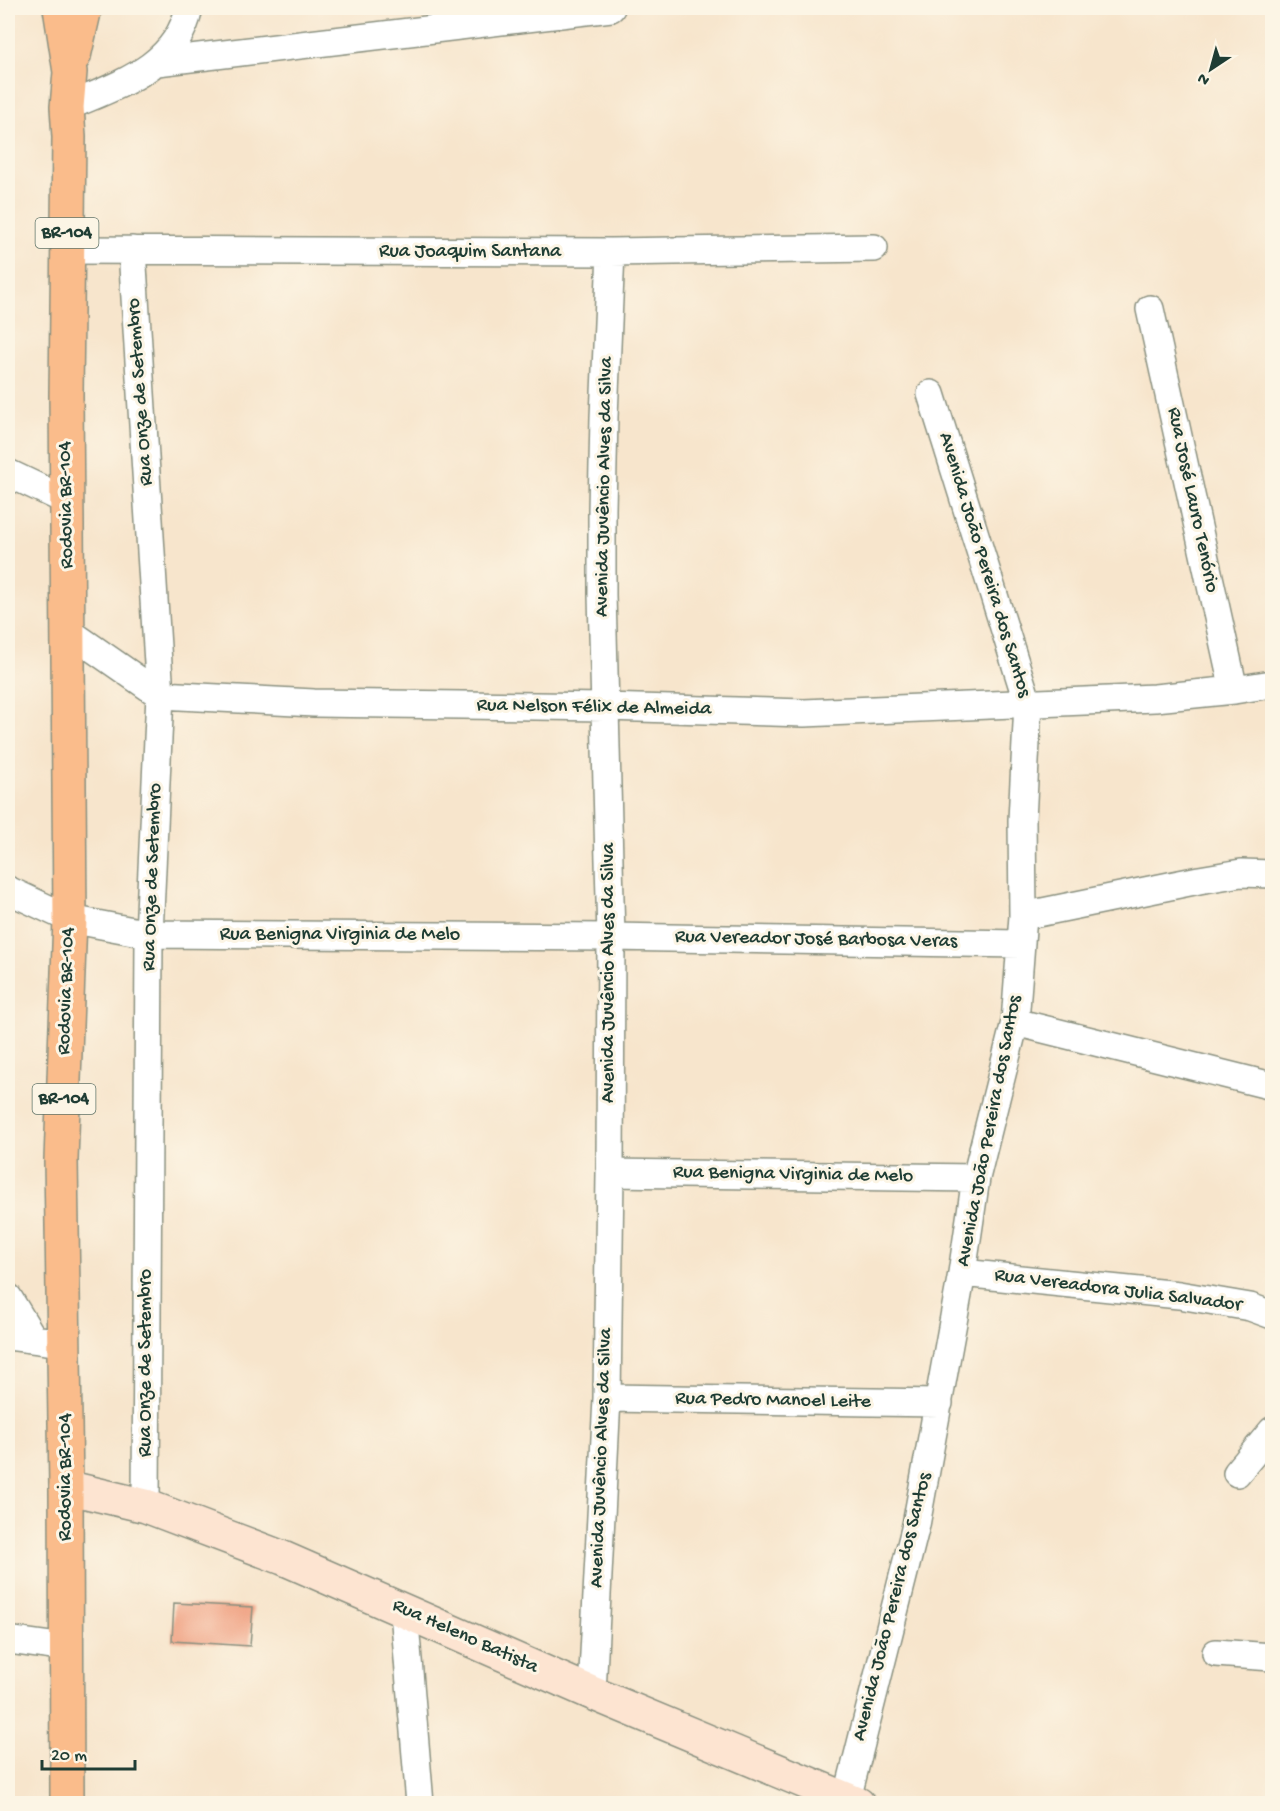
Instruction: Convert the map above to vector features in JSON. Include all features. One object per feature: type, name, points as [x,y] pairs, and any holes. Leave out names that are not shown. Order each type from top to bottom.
[{"type":"highway","points":[[60,8],[70,72]]},
{"type":"highway","name":"BR-104","points":[[66,250],[69,137],[67,106],[70,72],[85,8]]},
{"type":"highway","name":"Rodovia BR-104","points":[[66,250],[70,920],[61,1160],[35,1339],[66,1487],[67,1803]]},
{"type":"street","points":[[67,106],[136,76],[157,62],[175,42],[186,21],[189,8]]},
{"type":"street","points":[[157,62],[611,8]]},
{"type":"street","name":"Rua Joaquim Santana","points":[[66,250],[611,252],[874,248]]},
{"type":"street","name":"Rua Onze de Setembro","points":[[132,250],[160,695],[149,934],[146,1506]]},
{"type":"street","name":"Avenida Juvêncio Alves da Silva","points":[[592,1693],[607,1398],[610,1173],[611,937],[602,509],[611,252]]},
{"type":"street","name":"Rua José Lauro Tenório","points":[[1150,309],[1234,690]]},
{"type":"street","name":"Avenida João Pereira dos Santos","points":[[853,1801],[874,1690],[916,1525],[962,1273],[976,1178],[1015,1022],[1023,916],[1022,820],[1028,704],[931,394]]},
{"type":"street","points":[[8,473],[67,501]]},
{"type":"street","points":[[68,631],[160,695]]},
{"type":"street","name":"Rua Nelson Félix de Almeida","points":[[160,695],[314,703],[605,707],[804,713],[1155,698],[1272,684]]},
{"type":"street","points":[[1023,916],[1199,880],[1242,873],[1272,874]]},
{"type":"street","name":"Rua Benigna Virginia de Melo","points":[[8,890],[70,920],[149,934],[611,937]]},
{"type":"street","name":"Rua Vereador José Barbosa Veras","points":[[611,937],[1020,944]]},
{"type":"street","points":[[1015,1022],[1272,1086]]},
{"type":"street","name":"Rua Benigna Virginia de Melo","points":[[610,1173],[976,1178]]},
{"type":"street","name":"Rua Vereadora Julia Salvador","points":[[962,1273],[1179,1295],[1250,1307],[1272,1315]]},
{"type":"street","points":[[8,1297],[35,1339]]},
{"type":"street","name":"Rua Pedro Manoel Leite","points":[[607,1398],[939,1403]]},
{"type":"street","points":[[1237,1473],[1272,1431]]},
{"type":"street","name":"Rua Heleno Batista","points":[[66,1487],[146,1506],[283,1558],[592,1693],[853,1801]]},
{"type":"street","points":[[404,1611],[420,1803]]},
{"type":"street","points":[[8,1640],[66,1648]]},
{"type":"street","points":[[1216,1653],[1272,1657]]},
{"type":"building","points":[[174,1603],[253,1607],[250,1646],[172,1641]]}]
